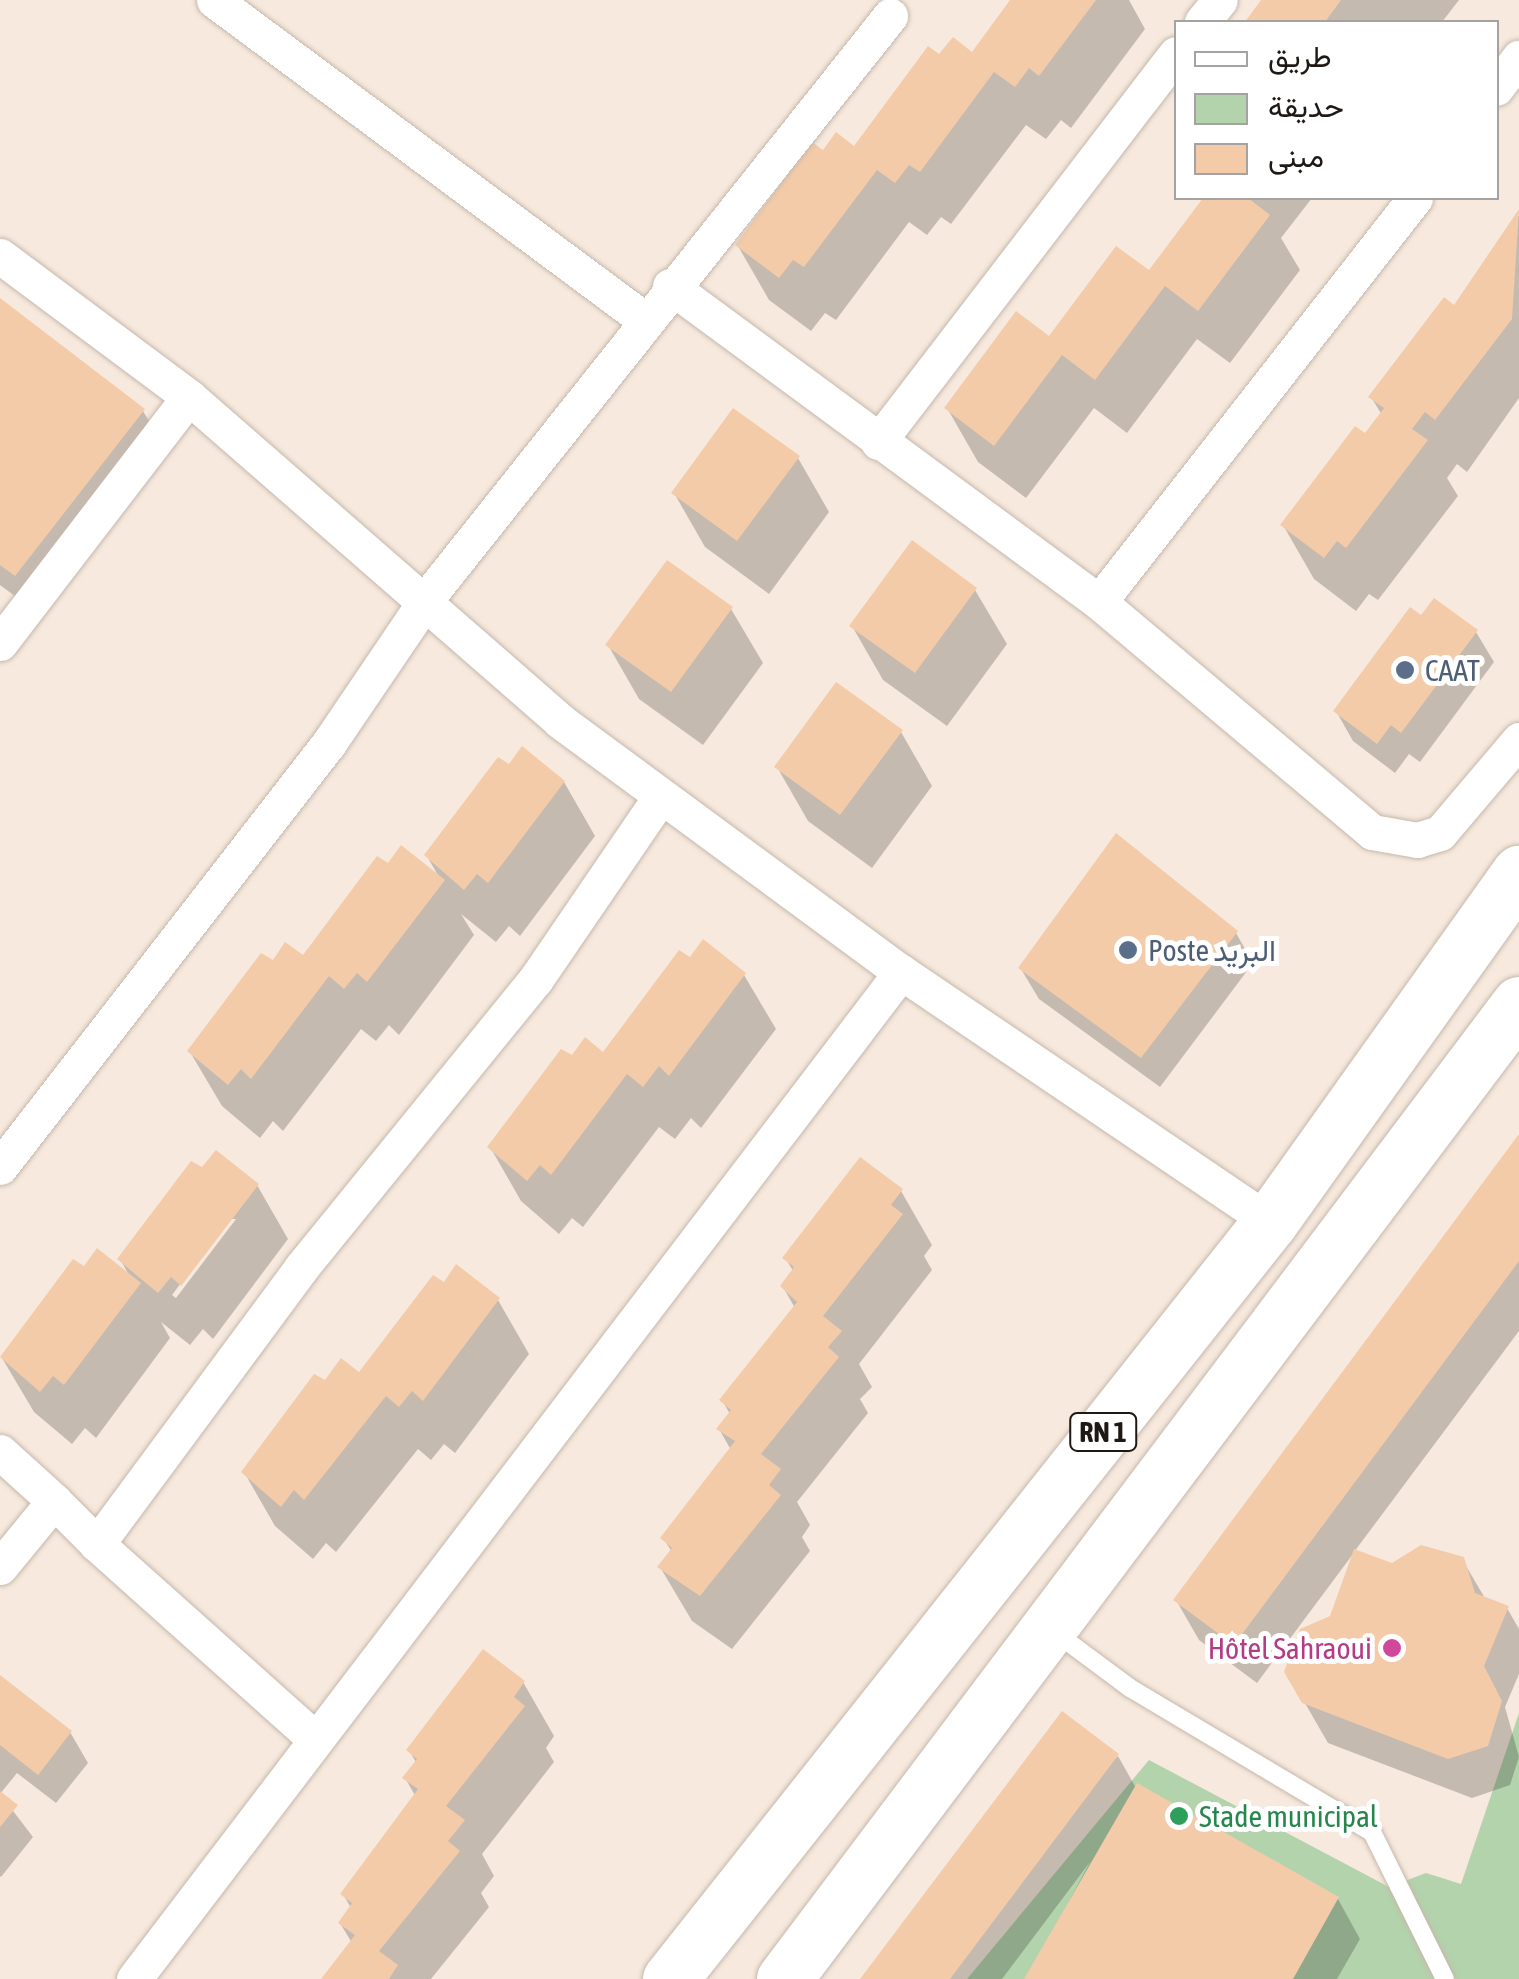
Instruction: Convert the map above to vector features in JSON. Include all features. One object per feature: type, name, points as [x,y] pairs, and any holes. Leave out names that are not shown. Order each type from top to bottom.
[{"type":"highway","name":"RN 1","points":[[670,1979],[1270,1222],[1519,873]]},
{"type":"highway","name":"RN 1","points":[[784,1979],[1052,1630],[1510,1016]]},
{"type":"street","points":[[0,1167],[329,743],[427,598],[888,5]]},
{"type":"street","points":[[236,7],[644,320]]},
{"type":"street","points":[[878,442],[1174,57]]},
{"type":"street","points":[[1499,84],[1519,58]]},
{"type":"street","points":[[1098,602],[1413,200]]},
{"type":"street","points":[[0,256],[188,397],[660,798],[901,972],[1270,1222]]},
{"type":"street","points":[[670,286],[1098,602],[1353,818],[1394,839],[1440,834],[1460,820],[1519,740]]},
{"type":"street","points":[[0,642],[188,397]]},
{"type":"street","points":[[97,1544],[301,1268],[536,980],[660,798]]},
{"type":"street","points":[[134,1979],[312,1736],[901,972]]},
{"type":"street","points":[[0,1452],[312,1736]]},
{"type":"street","points":[[0,1567],[54,1501]]},
{"type":"lane","points":[[1052,1630],[1130,1688],[1372,1832],[1445,1979]]},
{"type":"green space","name":"Stade municipal","points":[[1519,1713],[1519,1979],[967,1979],[1149,1760],[1389,1887],[1426,1873],[1461,1884]]},
{"type":"building","points":[[1010,0],[1096,0],[1039,76],[1029,68],[1015,87],[994,72],[920,172],[909,165],[895,183],[877,170],[804,267],[793,260],[779,278],[735,245],[812,142],[823,150],[836,132],[854,146],[928,46],[939,54],[953,37],[972,52]]},
{"type":"building","points":[[1261,0],[1341,0],[1326,20],[1246,20]]},
{"type":"building","points":[[1202,200],[1251,200],[1270,215],[1198,311],[1165,286],[1095,380],[1062,355],[994,446],[944,408],[1016,311],[1049,336],[1116,246],[1149,270]]},
{"type":"building","points":[[1519,209],[1512,319],[1435,420],[1425,412],[1412,429],[1428,440],[1346,548],[1337,541],[1324,558],[1280,525],[1355,426],[1365,433],[1384,408],[1368,397],[1444,297],[1454,305]]},
{"type":"building","points":[[0,298],[145,409],[15,576],[0,565]]},
{"type":"building","points":[[733,408],[800,456],[737,541],[671,493]]},
{"type":"building","points":[[912,540],[977,588],[915,673],[849,626]]},
{"type":"building","points":[[667,560],[733,607],[671,692],[605,645]]},
{"type":"building","name":"CAAT","points":[[1434,598],[1478,630],[1401,733],[1391,725],[1377,744],[1333,711],[1410,607],[1421,615]]},
{"type":"building","points":[[836,682],[903,730],[840,815],[774,767]]},
{"type":"building","points":[[522,746],[565,781],[488,883],[477,874],[464,890],[424,855],[498,757],[509,764]]},
{"type":"building","name":"Poste البريد","points":[[1116,833],[1238,931],[1141,1058],[1018,968]]},
{"type":"building","points":[[401,845],[445,880],[367,982],[357,973],[344,989],[329,976],[251,1079],[241,1069],[228,1085],[187,1051],[261,953],[273,960],[285,942],[303,955],[377,856],[388,863]]},
{"type":"building","points":[[703,939],[746,973],[669,1076],[659,1066],[643,1087],[627,1074],[551,1175],[540,1165],[527,1181],[487,1147],[561,1049],[572,1055],[585,1037],[603,1052],[679,950],[690,957]]},
{"type":"building","points":[[1519,1134],[1519,1261],[1234,1645],[1173,1600]]},
{"type":"building","points":[[216,1150],[259,1184],[181,1286],[171,1277],[158,1293],[117,1259],[191,1161],[202,1167]]},
{"type":"building","points":[[860,1157],[903,1189],[891,1205],[903,1214],[823,1316],[842,1331],[828,1347],[839,1357],[761,1454],[781,1469],[769,1485],[781,1495],[700,1596],[657,1567],[672,1548],[660,1538],[735,1441],[716,1429],[731,1410],[719,1400],[797,1302],[780,1286],[794,1267],[782,1258]]},
{"type":"building","points":[[97,1248],[141,1283],[64,1385],[53,1376],[40,1392],[0,1357],[73,1259],[84,1266]]},
{"type":"building","points":[[456,1264],[500,1298],[423,1401],[412,1391],[399,1407],[386,1396],[304,1500],[294,1490],[281,1507],[241,1472],[314,1374],[325,1380],[341,1358],[359,1372],[433,1275],[444,1282]]},
{"type":"building","name":"Hôtel Sahraoui","points":[[1421,1545],[1464,1557],[1475,1593],[1509,1606],[1484,1666],[1502,1701],[1488,1746],[1448,1759],[1302,1703],[1284,1672],[1300,1629],[1330,1616],[1354,1549],[1392,1563]]},
{"type":"building","points":[[483,1649],[525,1681],[514,1697],[525,1706],[446,1806],[465,1820],[448,1841],[460,1851],[379,1951],[398,1965],[389,1979],[321,1979],[355,1935],[338,1923],[352,1903],[340,1894],[418,1789],[402,1778],[417,1759],[406,1750]]},
{"type":"building","points":[[0,1675],[72,1731],[38,1775],[0,1745]]},
{"type":"building","points":[[1062,1711],[1119,1754],[950,1979],[860,1979]]},
{"type":"building","points":[[1137,1783],[1339,1897],[1293,1979],[1024,1979]]},
{"type":"building","points":[[0,1791],[18,1805],[0,1827]]},
{"type":"place","name":"CAAT","points":[[1405,670]]},
{"type":"place","name":"Poste البريد","points":[[1128,950]]},
{"type":"place","name":"Hôtel Sahraoui","points":[[1392,1648]]},
{"type":"place","name":"Stade municipal","points":[[1179,1816]]}]
